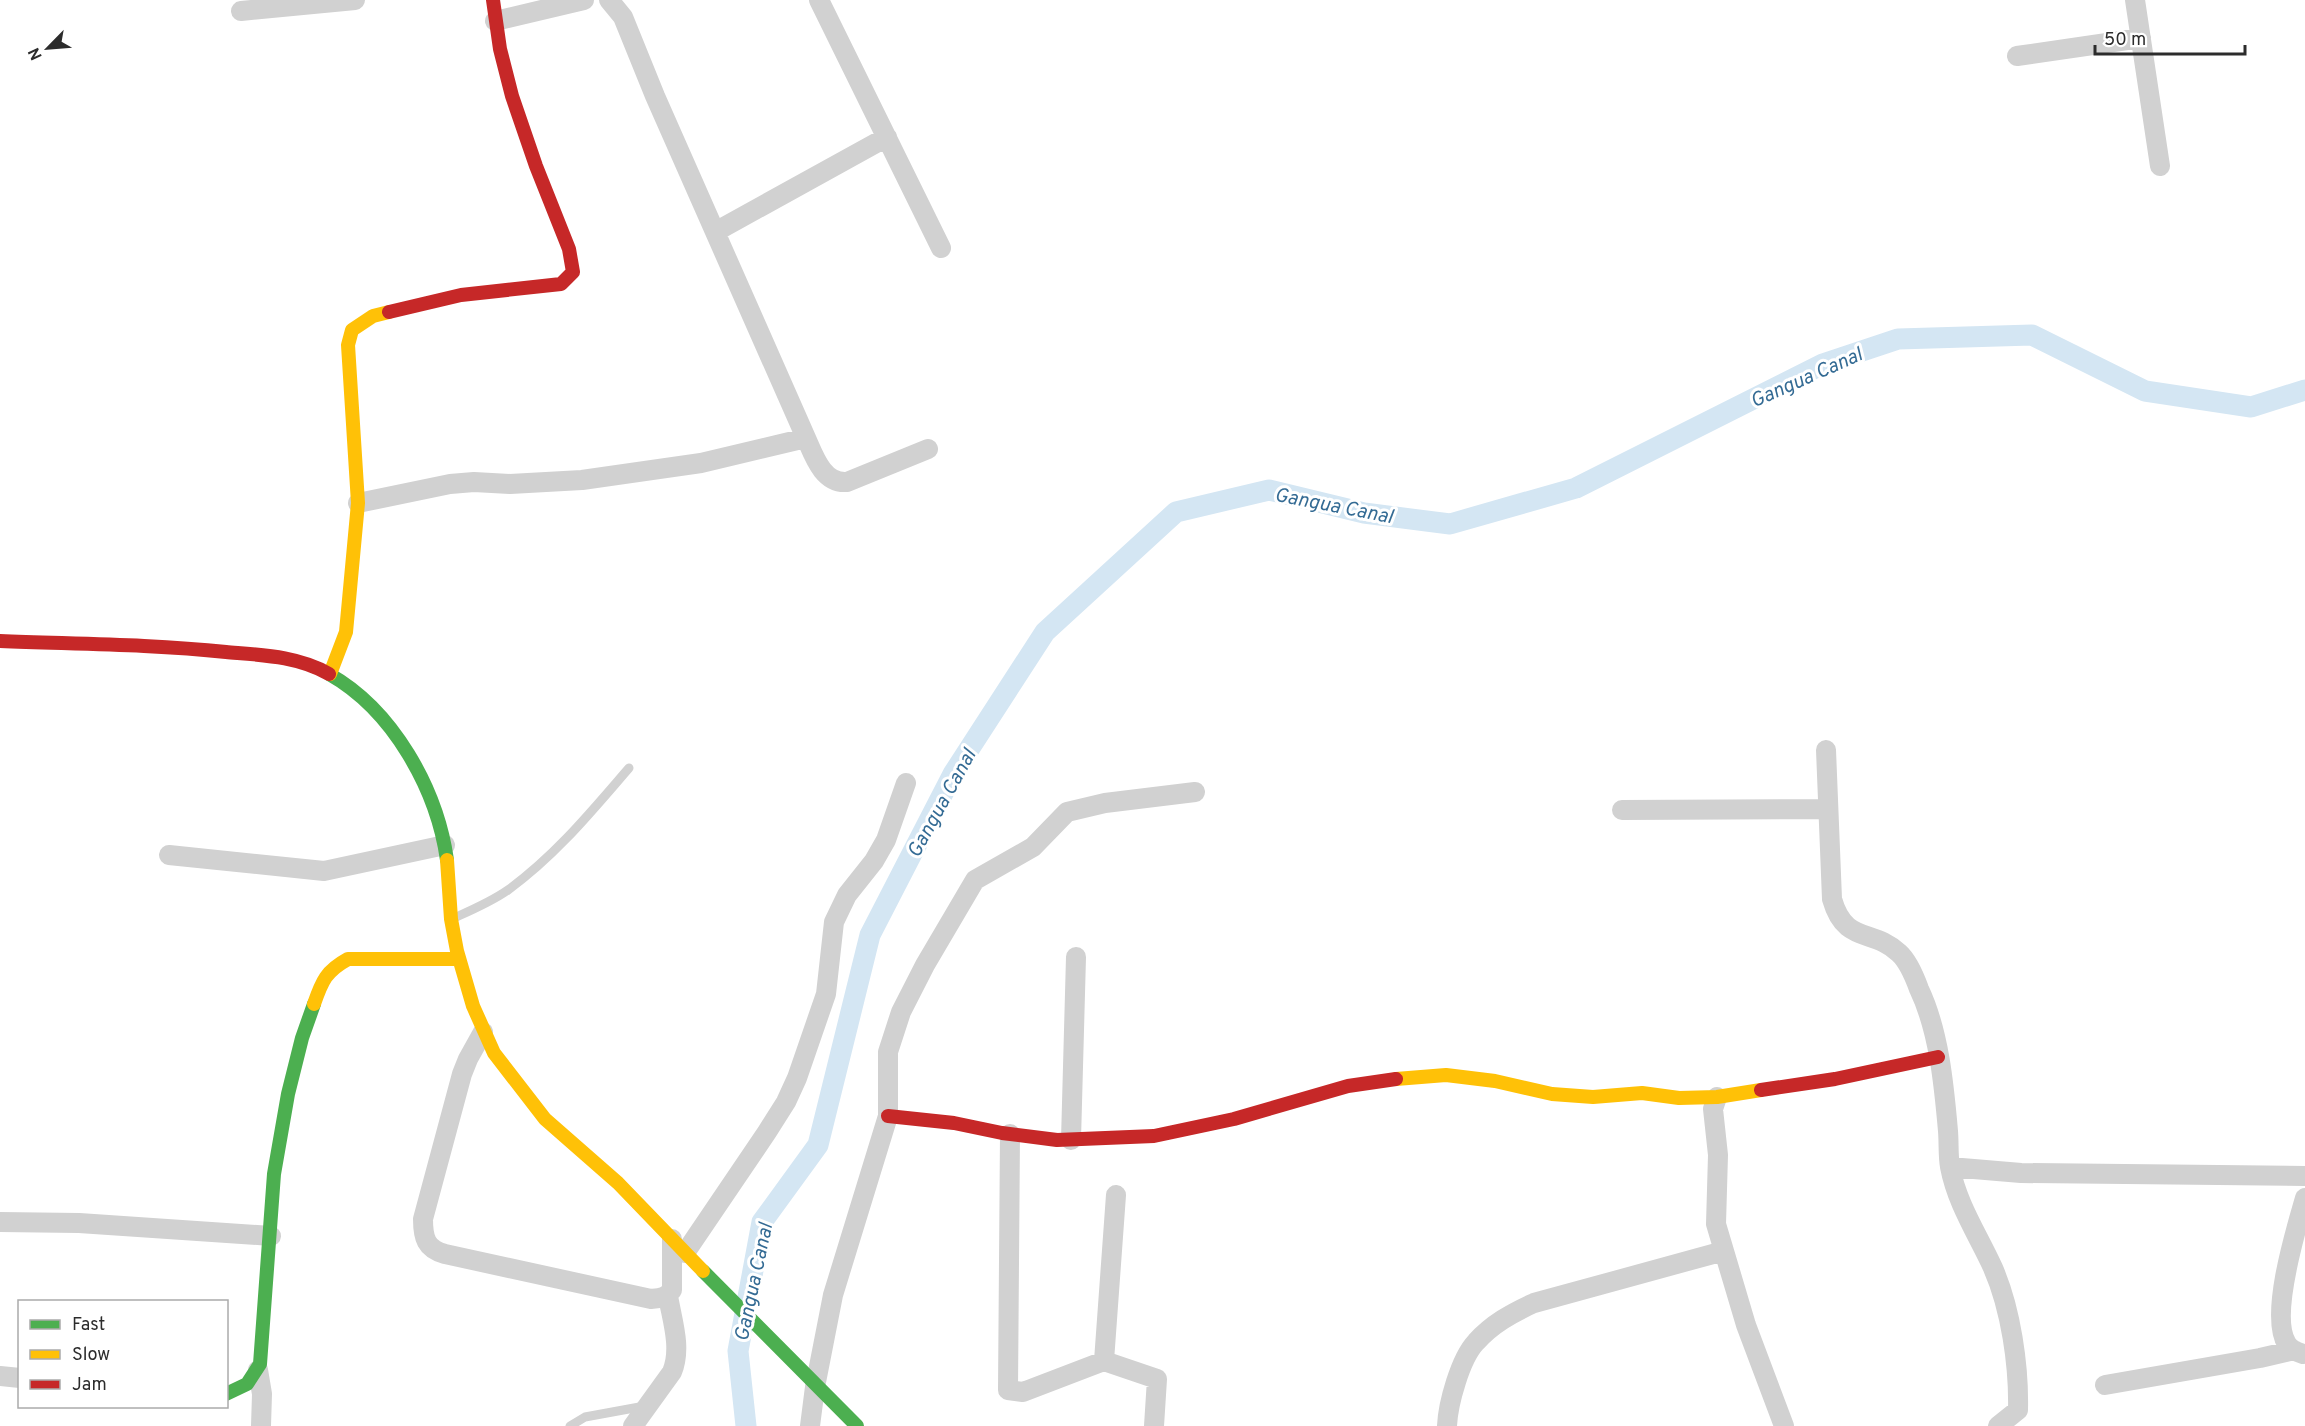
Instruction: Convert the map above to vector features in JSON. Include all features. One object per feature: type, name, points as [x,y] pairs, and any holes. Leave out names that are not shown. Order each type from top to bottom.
[{"type":"street","points":[[240,11],[355,0]]},
{"type":"street","points":[[330,674],[346,632],[358,503],[348,345],[352,330],[373,316],[461,295],[561,284],[572,273],[573,266],[569,250],[534,159],[505,71],[493,0]]},
{"type":"street","points":[[495,21],[584,0]]},
{"type":"street","points":[[609,0],[623,18],[655,96],[806,438],[826,475],[840,483],[847,482],[928,449]]},
{"type":"street","points":[[819,0],[941,248]]},
{"type":"street","points":[[2135,0],[2160,166]]},
{"type":"street","points":[[2017,56],[2141,38]]},
{"type":"street","points":[[715,232],[887,137]]},
{"type":"street","points":[[358,503],[450,484],[474,482],[510,484],[582,480],[701,463],[806,438]]},
{"type":"street","points":[[0,641],[196,649],[266,656],[317,668],[330,674],[368,704],[397,737],[420,778],[445,845],[458,959],[483,1032],[493,1051],[546,1120],[618,1183],[815,1386],[857,1426]]},
{"type":"street","points":[[1826,750],[1832,899],[1835,912],[1845,926],[1900,953],[1920,989],[1930,1019],[1938,1057],[1948,1129],[1950,1167],[1964,1211],[1993,1269],[2004,1297],[2015,1359],[2018,1410],[1998,1426]]},
{"type":"street","points":[[633,1426],[672,1372],[676,1362],[677,1350],[668,1296],[684,1251],[786,1102],[797,1078],[826,994],[834,922],[848,896],[874,861],[886,840],[906,783]]},
{"type":"street","points":[[810,1426],[815,1386],[833,1295],[888,1116],[888,1052],[902,1012],[925,965],[975,880],[1033,847],[1067,813],[1105,803],[1195,792]]},
{"type":"street","points":[[1623,810],[1828,810]]},
{"type":"street","points":[[169,855],[324,871],[445,845]]},
{"type":"street","points":[[1071,1140],[1076,957]]},
{"type":"street","points":[[261,1426],[262,1394],[258,1370],[271,1236],[274,1174],[288,1094],[302,1038],[322,981],[334,967],[348,959],[458,959]]},
{"type":"street","points":[[483,1032],[462,1074],[423,1219],[423,1230],[429,1246],[435,1252],[651,1299],[668,1296]]},
{"type":"street","points":[[888,1116],[954,1123],[1057,1140],[1154,1136],[1233,1119],[1348,1086],[1385,1080],[1446,1075],[1494,1081],[1552,1094],[1717,1097],[1835,1079],[1938,1057]]},
{"type":"street","points":[[1717,1097],[1713,1109],[1718,1155],[1716,1224],[1746,1325],[1784,1426]]},
{"type":"street","points":[[1010,1134],[1008,1390],[1023,1392],[1104,1361],[1157,1379],[1154,1426]]},
{"type":"street","points":[[1950,1167],[2021,1173],[2305,1176]]},
{"type":"street","points":[[1104,1361],[1116,1195]]},
{"type":"street","points":[[2299,1352],[2287,1344],[2281,1325],[2287,1265],[2305,1198]]},
{"type":"street","points":[[0,1222],[79,1223],[271,1236]]},
{"type":"street","points":[[1447,1426],[1448,1410],[1473,1344],[1508,1315],[1533,1303],[1724,1251]]},
{"type":"street","points":[[2105,1385],[2299,1352]]},
{"type":"street","points":[[228,1393],[243,1388],[258,1370]]},
{"type":"street","points":[[0,1376],[18,1378]]},
{"type":"lane","points":[[452,919],[507,891],[552,854],[577,829],[629,768]]},
{"type":"lane","points":[[570,1426],[585,1417],[648,1405]]},
{"type":"waterway","name":"Gangua Canal","points":[[746,1426],[738,1351],[762,1222],[818,1145],[870,935],[953,774],[1045,632],[1176,512],[1269,490],[1364,513],[1450,524],[1576,488],[1823,364],[1898,339],[2032,335],[2145,391],[2251,407],[2305,390]]},
{"type":"traffic: fast","points":[[329,674],[352,689],[373,708],[408,754],[433,806],[442,833],[447,860]]},
{"type":"traffic: fast","points":[[228,1393],[247,1384],[260,1364],[274,1174],[288,1094],[302,1038],[314,1004]]},
{"type":"traffic: fast","points":[[703,1271],[857,1426]]},
{"type":"traffic: slow","points":[[330,674],[346,632],[358,503],[348,345],[352,330],[373,316],[389,312]]},
{"type":"traffic: slow","points":[[447,860],[451,919],[457,951],[473,1006],[494,1053],[545,1119],[618,1183],[703,1271]]},
{"type":"traffic: slow","points":[[314,1004],[326,977],[348,959],[458,959]]},
{"type":"traffic: slow","points":[[1396,1079],[1446,1075],[1495,1081],[1552,1094],[1593,1097],[1642,1093],[1679,1098],[1717,1097],[1761,1090]]},
{"type":"traffic: jam","points":[[389,312],[461,295],[561,284],[573,272],[569,249],[536,166],[512,96],[500,49],[493,0]]},
{"type":"traffic: jam","points":[[0,641],[141,646],[252,654],[305,663],[329,674]]},
{"type":"traffic: jam","points":[[1761,1090],[1835,1079],[1938,1057]]},
{"type":"traffic: jam","points":[[888,1116],[954,1123],[1002,1133],[1057,1140],[1154,1136],[1234,1119],[1348,1086],[1396,1079]]}]
